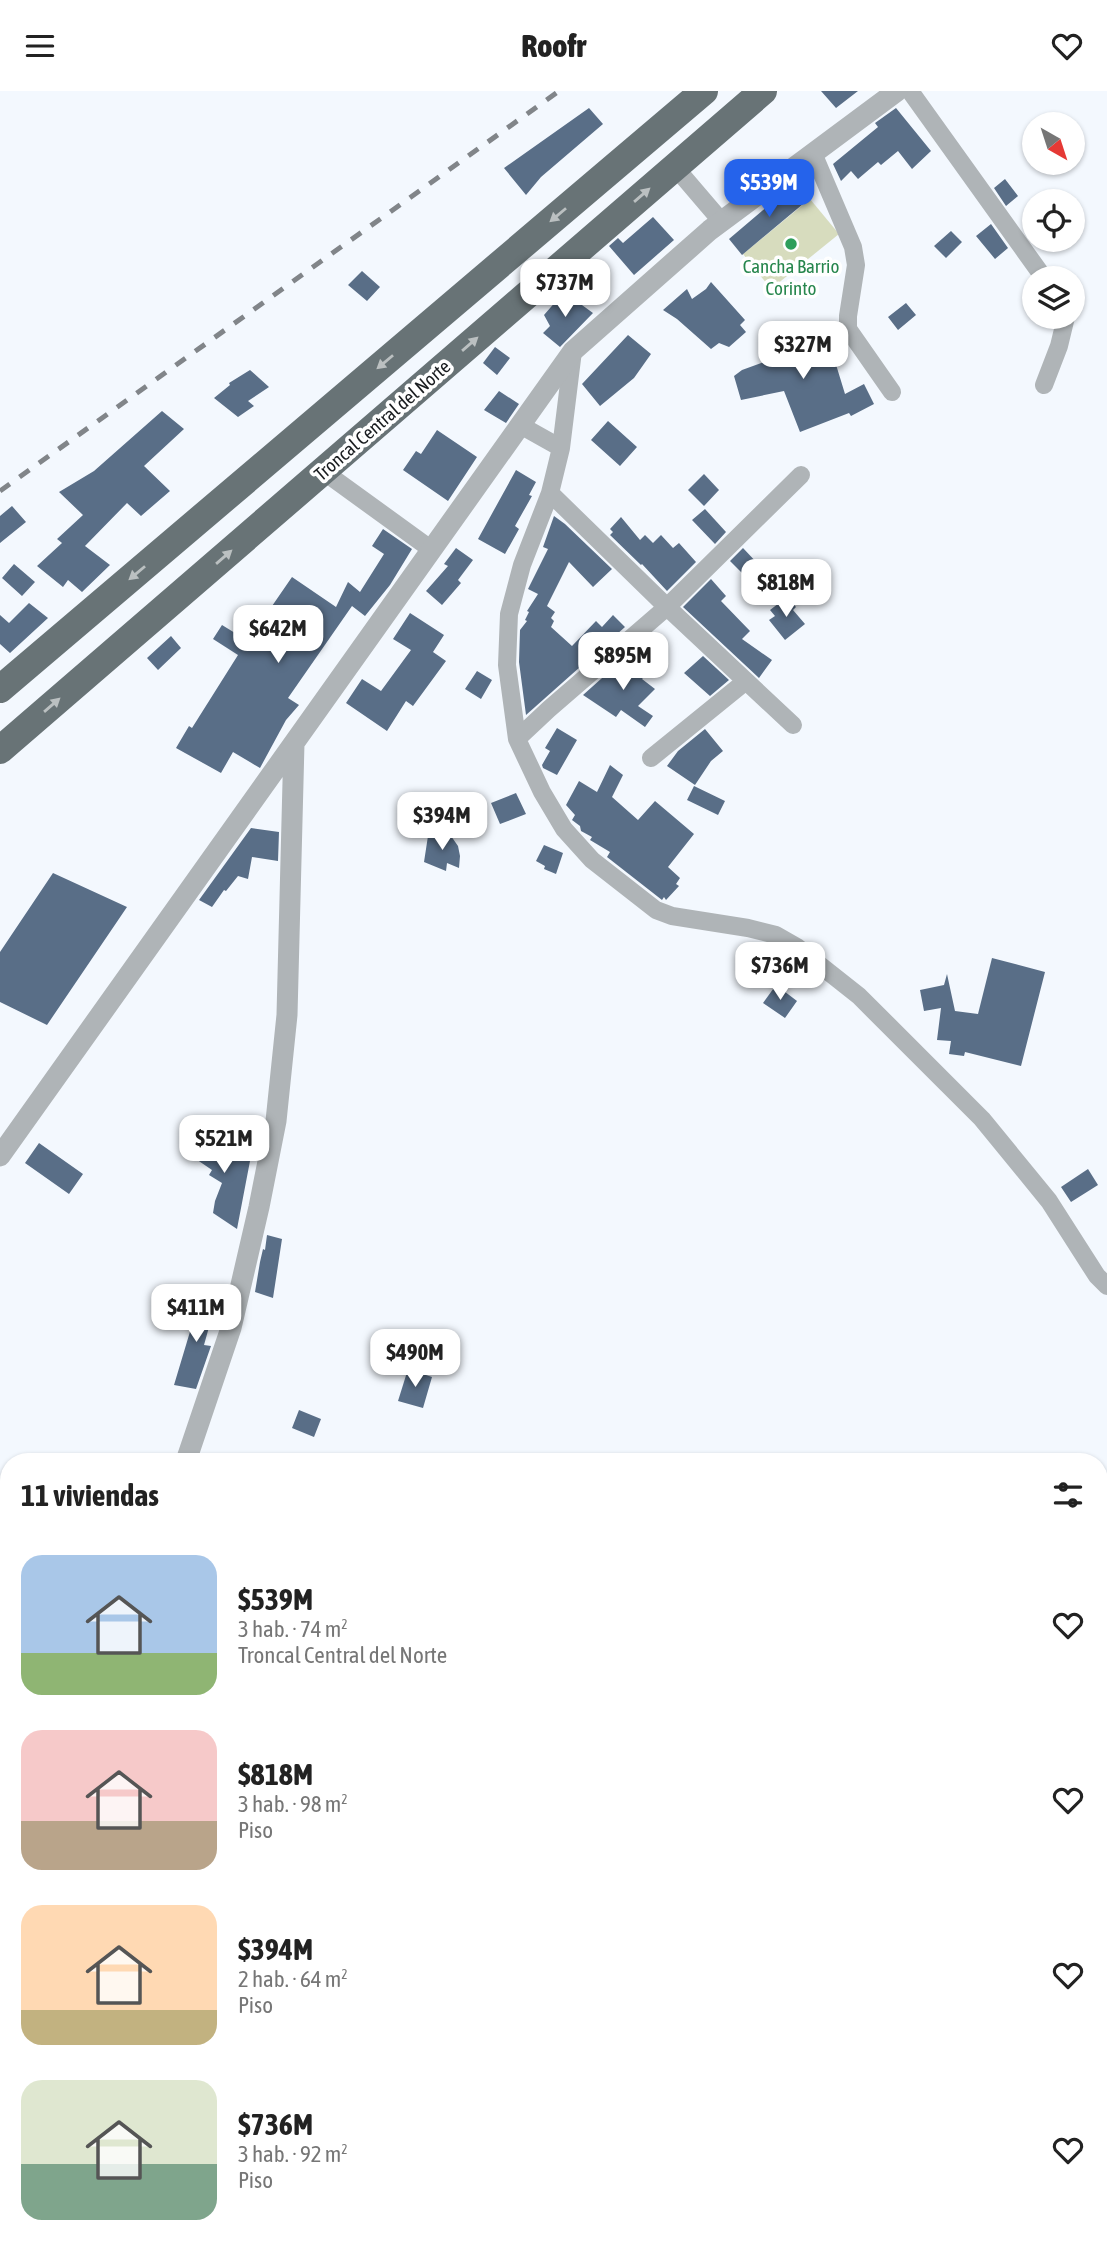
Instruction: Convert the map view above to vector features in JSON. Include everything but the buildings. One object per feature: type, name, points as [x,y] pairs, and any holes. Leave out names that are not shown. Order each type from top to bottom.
[{"type":"highway","points":[[0,689],[704,91]]},
{"type":"highway","name":"Troncal Central del Norte","points":[[0,750],[763,91]]},
{"type":"street","points":[[3,1146],[573,351],[722,222],[897,91]]},
{"type":"street","points":[[910,91],[1035,266]]},
{"type":"street","points":[[813,153],[853,247],[856,265],[848,329],[892,391]]},
{"type":"street","points":[[675,167],[722,222]]},
{"type":"street","points":[[1044,385],[1064,329]]},
{"type":"street","points":[[573,351],[561,448],[550,493],[522,565],[509,614],[507,665],[517,739],[542,792],[564,829],[592,860],[656,909],[672,916],[776,935],[833,975],[887,1021],[982,1119],[1049,1201],[1097,1276],[1107,1286]]},
{"type":"street","points":[[520,425],[561,448]]},
{"type":"street","points":[[323,471],[432,550]]},
{"type":"street","points":[[517,739],[667,607],[801,475]]},
{"type":"street","points":[[550,493],[793,725]]},
{"type":"street","points":[[651,758],[746,681]]},
{"type":"street","points":[[189,1453],[231,1328],[276,1121],[287,1016],[294,743]]},
{"type":"green space","name":"Cancha Barrio Corinto","points":[[810,199],[839,234],[771,289],[743,254]]},
{"type":"railway","points":[[0,491],[559,91]]},
{"type":"place","name":"Cancha Barrio Corinto","points":[[791,244]]}]
